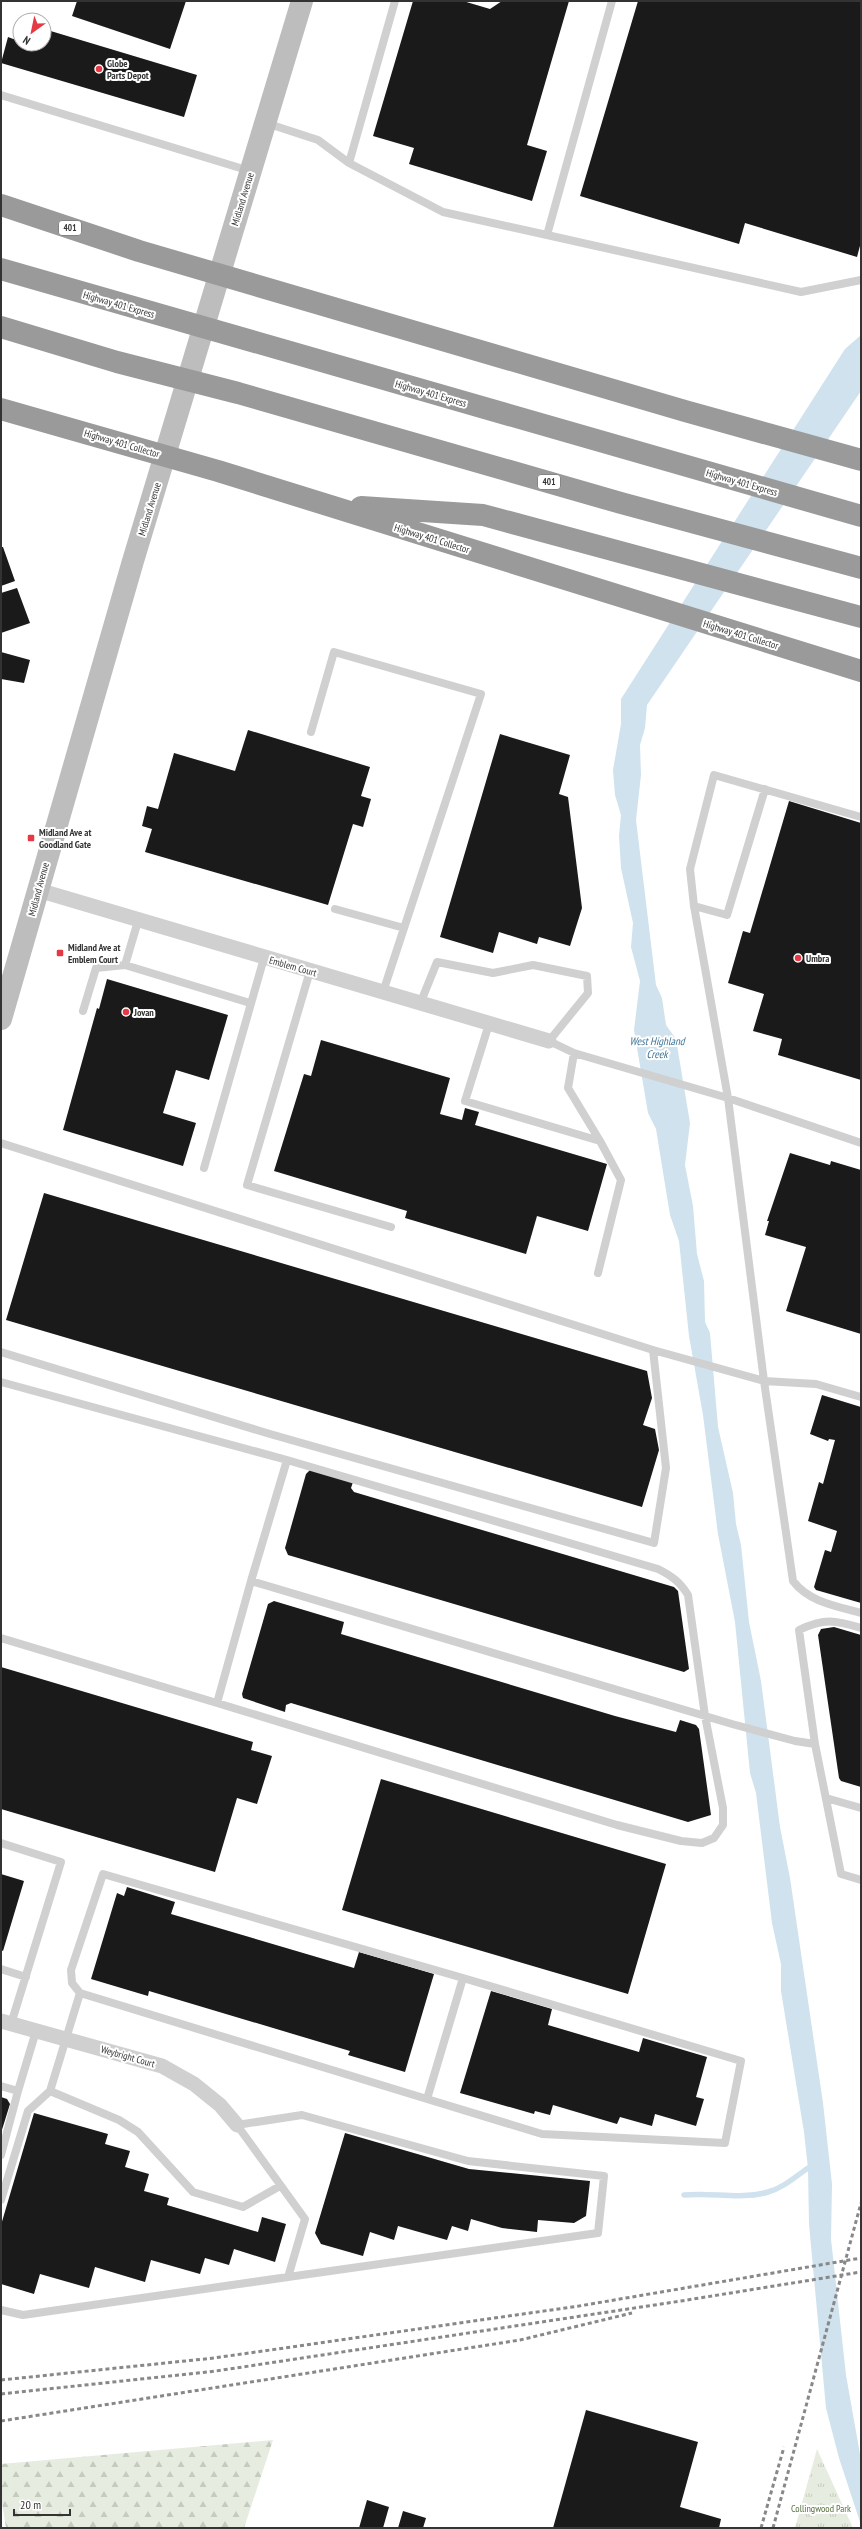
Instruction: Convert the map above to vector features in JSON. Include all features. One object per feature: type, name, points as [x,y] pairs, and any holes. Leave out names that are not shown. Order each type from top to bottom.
[{"type":"highway","name":"401","points":[[1,205],[139,251],[685,411],[861,460]]},
{"type":"highway","name":"Highway 401 Express","points":[[1,269],[261,345],[861,516]]},
{"type":"highway","name":"401","points":[[1,327],[117,362],[238,393],[621,503],[861,568]]},
{"type":"highway","name":"Highway 401 Collector","points":[[1,408],[218,471],[861,671]]},
{"type":"highway","points":[[325,505],[483,515],[861,617]]},
{"type":"main road","name":"Midland Avenue","points":[[1,1019],[7,979],[38,890],[250,171],[302,1]]},
{"type":"street","name":"Emblem Court","points":[[38,890],[138,921],[549,1041]]},
{"type":"street","name":"Weybright Court","points":[[6,2023],[162,2066],[220,2105],[237,2125]]},
{"type":"lane","points":[[349,163],[395,1]]},
{"type":"lane","points":[[547,236],[612,1]]},
{"type":"lane","points":[[1,95],[250,171]]},
{"type":"lane","points":[[265,123],[318,140],[349,163],[443,212],[801,292],[861,280]]},
{"type":"lane","points":[[311,732],[334,652],[480,694],[383,992]]},
{"type":"lane","points":[[861,817],[714,775],[690,869],[694,906],[728,1098],[764,1381],[792,1581],[801,1593],[815,1599],[861,1613]]},
{"type":"lane","points":[[694,906],[727,915],[765,789]]},
{"type":"lane","points":[[335,909],[404,928]]},
{"type":"lane","points":[[125,965],[138,921]]},
{"type":"lane","points":[[204,1168],[264,958]]},
{"type":"lane","points":[[420,1004],[437,962],[493,973],[533,965],[587,976],[588,993],[549,1041],[574,1053],[728,1098],[861,1143]]},
{"type":"lane","points":[[83,1010],[96,968],[125,965],[250,1003]]},
{"type":"lane","points":[[310,971],[247,1185],[391,1227]]},
{"type":"lane","points":[[489,1024],[465,1101],[600,1141]]},
{"type":"lane","points":[[574,1053],[568,1088],[600,1141],[620,1180],[598,1273]]},
{"type":"lane","points":[[1,1143],[653,1350],[764,1381],[816,1384],[861,1397]]},
{"type":"lane","points":[[1,1352],[270,1434],[654,1544],[666,1468],[653,1350]]},
{"type":"lane","points":[[1,1382],[287,1460],[613,1555],[671,1575],[681,1583],[688,1595],[705,1716],[723,1808],[723,1825],[714,1838],[702,1843],[681,1841],[618,1825],[1,1638]]},
{"type":"lane","points":[[217,1703],[287,1460]]},
{"type":"lane","points":[[251,1581],[732,1724],[795,1742],[815,1744]]},
{"type":"lane","points":[[861,1628],[843,1622],[819,1621],[799,1630],[815,1744],[842,1874],[861,1880]]},
{"type":"lane","points":[[826,1798],[861,1808]]},
{"type":"lane","points":[[1,1843],[61,1862],[26,1977],[6,2023]]},
{"type":"lane","points":[[103,1874],[463,1978],[741,2061],[725,2143],[542,2134],[80,1993],[72,1983],[71,1970],[103,1874]]},
{"type":"lane","points":[[1,1969],[26,1977]]},
{"type":"lane","points":[[427,2099],[463,1978]]},
{"type":"lane","points":[[1,2200],[28,2111],[50,2091],[80,1993]]},
{"type":"lane","points":[[1,2155],[36,2031]]},
{"type":"lane","points":[[1,2086],[18,2091]]},
{"type":"lane","points":[[50,2091],[119,2120],[138,2132],[193,2192],[244,2207],[280,2186]]},
{"type":"lane","points":[[1,2310],[23,2315],[598,2233],[604,2176],[468,2161],[302,2115],[237,2125],[305,2219],[288,2277]]},
{"type":"green space","points":[[273,2440],[244,2528],[6,2528],[1,2496],[1,2464]]},
{"type":"green space","name":"Collingwood Park","points":[[817,2449],[853,2528],[795,2528]]},
{"type":"water","name":"West Highland Creek","points":[[861,335],[861,391],[647,705],[645,728],[640,745],[641,775],[636,820],[656,985],[662,998],[666,1025],[676,1039],[690,1123],[685,1165],[693,1206],[697,1254],[704,1281],[705,1322],[710,1333],[718,1427],[733,1493],[736,1524],[741,1545],[749,1622],[761,1681],[780,1827],[790,1878],[823,2103],[832,2184],[831,2239],[846,2375],[861,2460],[861,2525],[839,2458],[826,2408],[809,2224],[808,2168],[804,2132],[781,1991],[781,1964],[772,1923],[756,1793],[750,1773],[735,1622],[718,1534],[703,1415],[689,1336],[679,1241],[670,1215],[656,1129],[648,1113],[634,1030],[640,981],[631,947],[633,923],[621,868],[619,836],[621,815],[615,795],[613,770],[621,724],[621,699],[845,349]]},
{"type":"building","points":[[77,1],[186,1],[170,49],[72,16]]},
{"type":"building","points":[[413,1],[463,1],[490,9],[502,1],[569,1],[527,145],[547,151],[532,201],[409,164],[414,148],[373,136]]},
{"type":"building","points":[[638,1],[861,1],[861,242],[857,257],[745,223],[739,244],[580,196]]},
{"type":"building","name":"Globe Parts Depot","points":[[52,31],[197,75],[184,117],[1,63],[8,37],[12,38],[12,52],[52,52]]},
{"type":"building","points":[[1,547],[3,547],[15,581],[1,586]]},
{"type":"building","points":[[17,588],[30,623],[1,633],[1,593]]},
{"type":"building","points":[[1,652],[30,660],[24,683],[1,679]]},
{"type":"building","points":[[248,730],[370,767],[361,796],[371,799],[363,827],[353,824],[328,905],[145,852],[152,829],[142,826],[147,806],[158,809],[174,753],[235,771]]},
{"type":"building","points":[[500,734],[570,755],[559,794],[568,797],[582,908],[570,946],[539,937],[537,944],[499,932],[493,953],[440,937]]},
{"type":"building","name":"Umbra","points":[[789,801],[861,823],[861,1080],[778,1055],[782,1039],[753,1031],[764,994],[728,983],[743,931],[750,933]]},
{"type":"building","points":[[107,979],[228,1015],[209,1080],[176,1070],[163,1113],[196,1123],[183,1166],[63,1130],[97,1008],[99,1009]]},
{"type":"building","points":[[321,1040],[450,1078],[440,1114],[462,1120],[465,1108],[479,1112],[475,1125],[607,1164],[588,1231],[537,1216],[526,1254],[405,1218],[407,1211],[274,1171],[304,1074],[311,1076]]},
{"type":"building","points":[[790,1153],[830,1165],[831,1161],[861,1170],[861,1334],[786,1311],[806,1247],[765,1235],[769,1221],[767,1221]]},
{"type":"building","points":[[44,1193],[647,1371],[652,1398],[643,1425],[655,1429],[659,1450],[642,1507],[6,1320]]},
{"type":"building","points":[[822,1395],[861,1407],[861,1603],[816,1590],[814,1587],[825,1550],[831,1552],[837,1531],[808,1521],[819,1482],[823,1484],[835,1440],[829,1439],[828,1441],[810,1434]]},
{"type":"building","points":[[310,1470],[353,1482],[351,1488],[354,1492],[674,1587],[678,1591],[689,1669],[684,1672],[288,1555],[285,1548],[306,1474]]},
{"type":"building","points":[[274,1601],[344,1622],[341,1634],[615,1716],[676,1732],[680,1720],[696,1725],[699,1729],[711,1815],[688,1822],[291,1703],[286,1705],[285,1712],[243,1698],[242,1694],[268,1604]]},
{"type":"building","points":[[834,1627],[861,1635],[861,1787],[841,1781],[839,1778],[818,1635],[821,1629]]},
{"type":"building","points":[[1,1667],[253,1742],[251,1750],[272,1756],[257,1804],[237,1798],[215,1872],[1,1809]]},
{"type":"building","points":[[381,1779],[666,1864],[628,1994],[342,1910]]},
{"type":"building","points":[[1,1874],[24,1881],[3,1951],[1,1950]]},
{"type":"building","points":[[127,1887],[175,1902],[171,1914],[354,1968],[359,1952],[434,1974],[405,2072],[348,2055],[350,2051],[149,1991],[148,1996],[91,1979],[117,1893],[124,1896]]},
{"type":"building","points":[[491,1991],[552,2009],[548,2025],[639,2052],[643,2038],[707,2057],[696,2097],[704,2099],[696,2126],[655,2114],[652,2126],[620,2117],[617,2124],[553,2105],[550,2115],[535,2111],[534,2114],[460,2093]]},
{"type":"building","points":[[1,2097],[7,2099],[10,2104],[1,2133]]},
{"type":"building","points":[[34,2113],[108,2134],[105,2144],[130,2151],[125,2167],[149,2174],[144,2191],[169,2198],[167,2205],[258,2232],[262,2217],[286,2224],[275,2262],[234,2249],[229,2265],[205,2258],[200,2274],[151,2260],[145,2282],[95,2267],[89,2288],[40,2274],[34,2294],[1,2284],[1,2225]]},
{"type":"building","points":[[345,2133],[469,2169],[590,2181],[586,2216],[574,2223],[538,2220],[537,2232],[502,2228],[471,2219],[468,2231],[452,2226],[447,2240],[398,2226],[394,2240],[370,2232],[363,2256],[321,2244],[315,2233]]},
{"type":"building","points":[[586,2410],[698,2442],[680,2507],[721,2519],[719,2528],[553,2528]]},
{"type":"building","points":[[367,2500],[389,2507],[383,2528],[359,2528]]},
{"type":"building","points":[[403,2511],[426,2518],[423,2528],[398,2528]]},
{"type":"waterway","points":[[684,2195],[705,2194],[737,2196],[768,2192],[779,2188],[808,2168]]},
{"type":"railway","points":[[773,2528],[861,2203]]},
{"type":"railway","points":[[1,2380],[214,2358],[579,2306],[861,2258]]},
{"type":"railway","points":[[1,2394],[216,2371],[681,2301],[861,2272]]},
{"type":"railway","points":[[1,2421],[520,2340],[632,2313]]},
{"type":"railway","points":[[761,2528],[784,2447]]},
{"type":"place","name":"Globe Parts Depot","points":[[99,69]]},
{"type":"place","name":"Midland Ave at Goodland Gate","points":[[31,838]]},
{"type":"place","name":"Midland Ave at Emblem Court","points":[[60,953]]},
{"type":"place","name":"Umbra","points":[[798,958]]},
{"type":"place","name":"Jovan","points":[[126,1012]]}]
